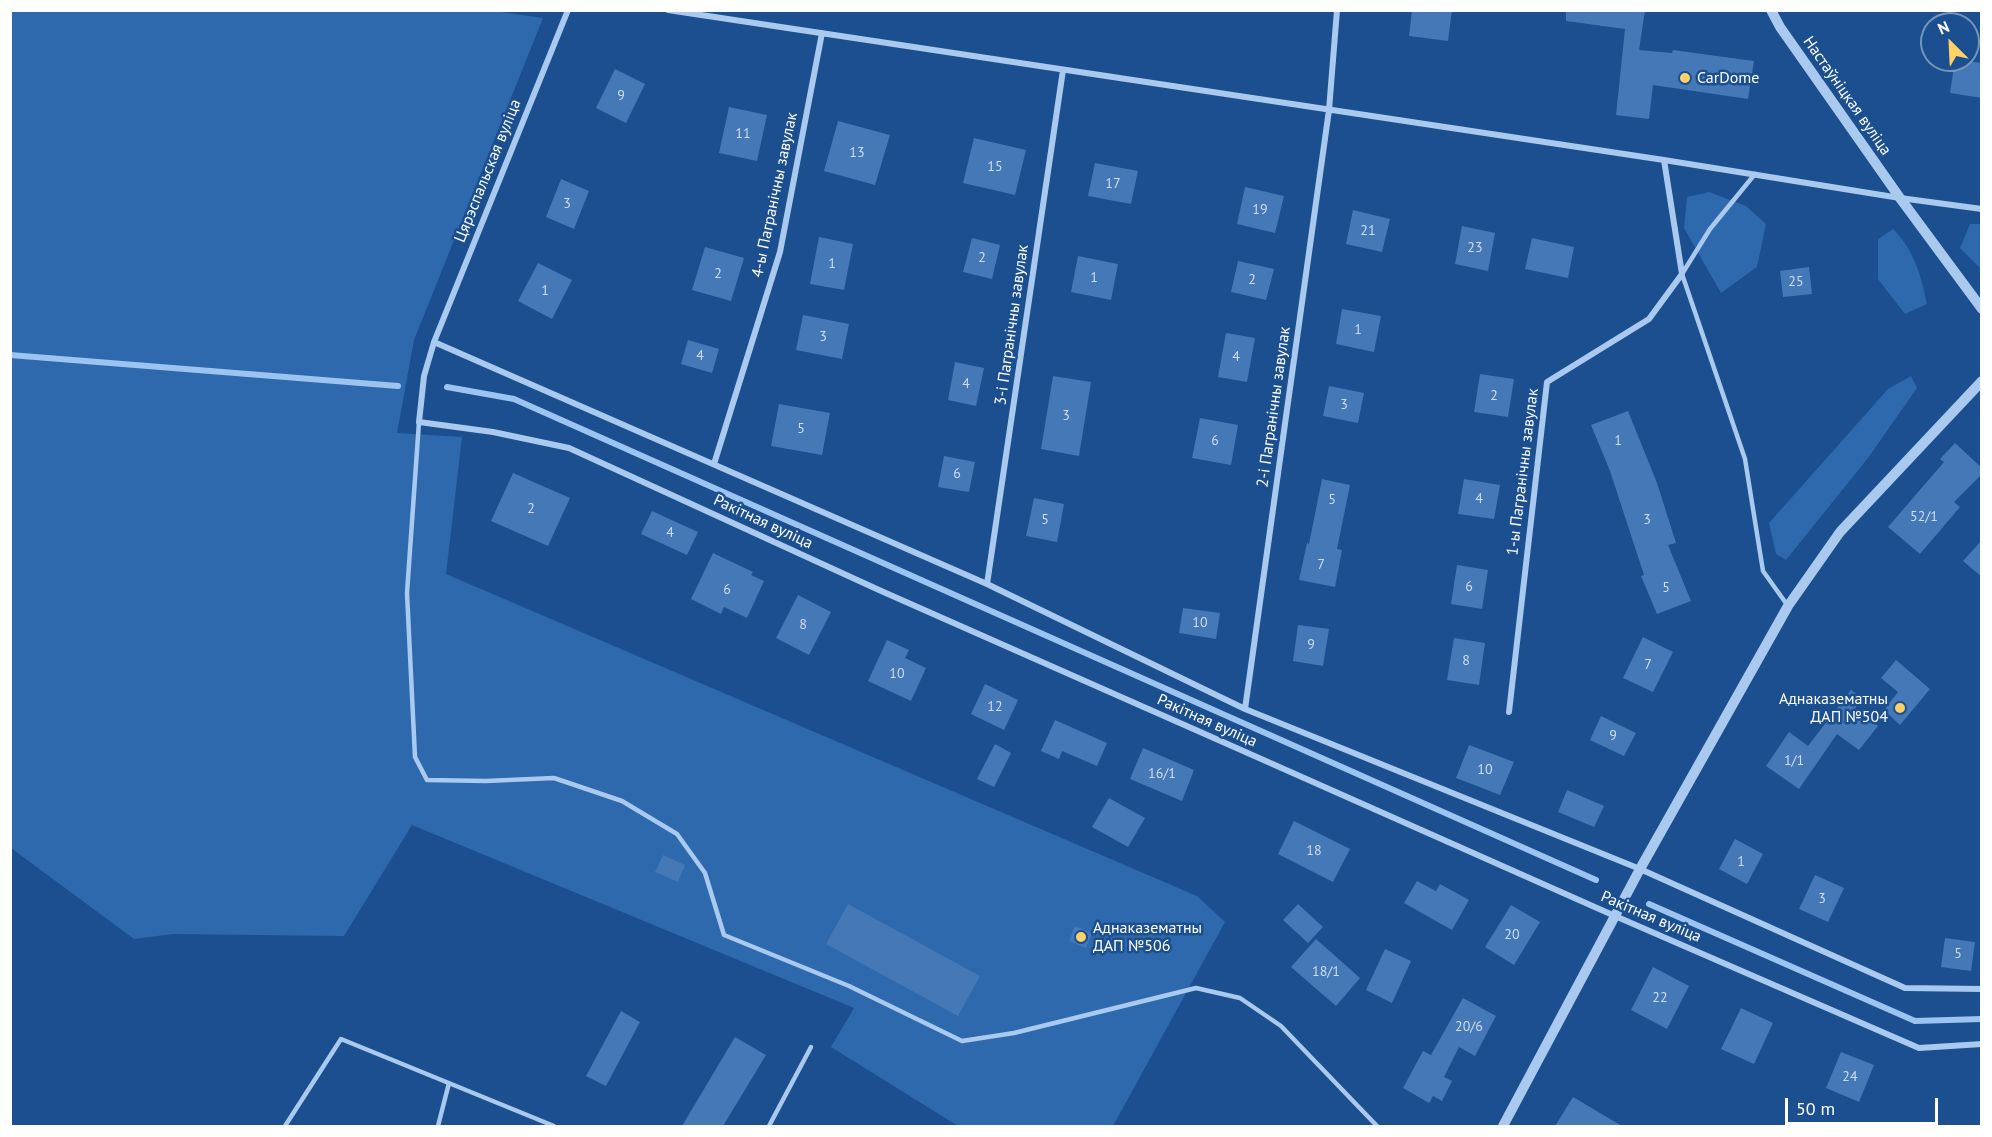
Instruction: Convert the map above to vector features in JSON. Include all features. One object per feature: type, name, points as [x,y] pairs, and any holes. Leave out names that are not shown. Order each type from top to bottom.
[{"type":"street","name":"Цярэспальская вуліца","points":[[419,422],[424,376],[434,342],[568,10]]},
{"type":"street","points":[[668,10],[1982,209]]},
{"type":"street","name":"2-і Пагранічны завулак","points":[[1245,709],[1329,110],[1337,10]]},
{"type":"street","name":"Настаўніцкая вуліца","points":[[1771,10],[1780,27],[1900,198],[1982,309]]},
{"type":"street","name":"4-ы Пагранічны завулак","points":[[714,464],[780,252],[822,33]]},
{"type":"street","name":"3-і Пагранічны завулак","points":[[987,584],[1063,70]]},
{"type":"street","points":[[1664,160],[1682,274]]},
{"type":"street","name":"1-ы Пагранічны завулак","points":[[1509,712],[1547,382],[1649,319],[1682,274]]},
{"type":"street","name":"Ракітная вуліца","points":[[434,342],[987,584],[1245,709],[1640,868],[1905,988],[1982,989]]},
{"type":"street","points":[[1503,1126],[1640,868],[1788,606],[1840,532],[1982,381]]},
{"type":"street","name":"Ракітная вуліца","points":[[419,422],[493,432],[569,448],[879,590],[1919,1048],[1982,1044]]},
{"type":"lane","points":[[1755,174],[1710,229],[1682,274],[1744,459],[1763,571],[1788,606]]},
{"type":"lane","points":[[419,422],[407,593],[415,757],[427,780],[486,781],[554,778],[622,801],[677,834],[705,873],[724,935],[849,986],[962,1041],[1014,1033],[1196,988],[1240,998],[1281,1026],[1377,1126]]},
{"type":"lane","points":[[285,1126],[341,1039],[554,1126]]},
{"type":"lane","points":[[769,1126],[812,1047]]},
{"type":"lane","points":[[438,1126],[449,1083]]},
{"type":"shaded area","points":[[488,10],[543,18],[414,340],[397,433],[462,437],[446,574],[1197,896],[1225,922],[1113,1126],[958,1126],[831,1047],[854,1008],[412,825],[344,936],[173,934],[134,939],[11,848],[11,11]]},
{"type":"shaded area","points":[[1709,192],[1746,206],[1766,224],[1757,267],[1721,293],[1684,228],[1687,197]]},
{"type":"shaded area","points":[[1970,224],[1981,224],[1981,269],[1960,248]]},
{"type":"shaded area","points":[[1893,229],[1916,264],[1927,304],[1905,314],[1878,279],[1878,239]]},
{"type":"shaded area","points":[[1911,376],[1917,388],[1868,458],[1786,560],[1776,554],[1769,523],[1888,389]]},
{"type":"building","points":[[1412,10],[1452,10],[1448,41],[1409,36]]},
{"type":"building","points":[[1566,10],[1645,10],[1639,50],[1672,53],[1673,50],[1754,61],[1748,99],[1653,85],[1649,119],[1616,115],[1625,29],[1566,21]]},
{"type":"building","points":[[1980,63],[1982,63],[1982,98],[1950,93],[1953,72],[1980,72]]},
{"type":"building","points":[[615,69],[645,84],[626,123],[596,108]]},
{"type":"building","points":[[729,107],[767,115],[757,161],[719,153]]},
{"type":"building","points":[[838,121],[890,135],[875,185],[824,171]]},
{"type":"building","points":[[974,138],[1026,150],[1015,195],[963,183]]},
{"type":"building","points":[[1095,163],[1138,171],[1131,204],[1088,196]]},
{"type":"building","points":[[561,179],[589,191],[574,229],[546,217]]},
{"type":"building","points":[[1245,187],[1284,196],[1275,233],[1237,224]]},
{"type":"building","points":[[1353,210],[1390,219],[1382,252],[1346,244]]},
{"type":"building","points":[[1462,226],[1495,233],[1488,271],[1455,264]]},
{"type":"building","points":[[819,237],[853,244],[844,290],[810,284]]},
{"type":"building","points":[[972,238],[1000,245],[992,279],[963,272]]},
{"type":"building","points":[[1532,238],[1574,247],[1568,278],[1525,269]]},
{"type":"building","points":[[705,247],[744,258],[731,301],[692,290]]},
{"type":"building","points":[[1078,256],[1118,264],[1111,300],[1071,292]]},
{"type":"building","points":[[1238,261],[1274,269],[1266,300],[1231,292]]},
{"type":"building","points":[[538,263],[572,280],[552,319],[518,301]]},
{"type":"building","points":[[1809,267],[1812,294],[1783,297],[1780,271]]},
{"type":"building","points":[[1342,309],[1381,316],[1374,352],[1336,344]]},
{"type":"building","points":[[803,315],[849,324],[842,359],[796,350]]},
{"type":"building","points":[[1226,333],[1255,338],[1247,382],[1218,377]]},
{"type":"building","points":[[688,340],[719,349],[712,373],[681,364]]},
{"type":"building","points":[[955,362],[984,368],[976,406],[948,400]]},
{"type":"building","points":[[1480,374],[1514,379],[1508,417],[1474,412]]},
{"type":"building","points":[[1053,376],[1091,382],[1079,456],[1041,449]]},
{"type":"building","points":[[1329,386],[1364,393],[1358,423],[1323,416]]},
{"type":"building","points":[[779,404],[830,413],[822,455],[771,446]]},
{"type":"building","points":[[1628,411],[1657,483],[1676,543],[1668,545],[1691,601],[1657,614],[1641,576],[1644,575],[1610,471],[1591,425]]},
{"type":"building","points":[[1200,418],[1238,425],[1231,465],[1192,458]]},
{"type":"building","points":[[1955,443],[1982,468],[1982,474],[1954,502],[1960,507],[1920,554],[1888,527],[1944,462],[1940,459]]},
{"type":"building","points":[[944,456],[975,462],[969,492],[938,487]]},
{"type":"building","points":[[513,473],[570,498],[548,546],[491,521]]},
{"type":"building","points":[[1322,479],[1350,485],[1337,549],[1342,550],[1335,587],[1299,580]]},
{"type":"building","points":[[1464,479],[1500,485],[1494,519],[1458,514]]},
{"type":"building","points":[[1034,498],[1064,504],[1057,542],[1026,536]]},
{"type":"building","points":[[652,511],[698,532],[687,555],[641,534]]},
{"type":"building","points":[[1982,540],[1982,577],[1963,561]]},
{"type":"building","points":[[713,553],[753,572],[751,575],[764,581],[747,618],[724,607],[721,614],[691,599]]},
{"type":"building","points":[[1457,565],[1488,570],[1482,609],[1451,604]]},
{"type":"building","points":[[798,595],[831,612],[809,655],[776,638]]},
{"type":"building","points":[[1183,608],[1220,613],[1216,639],[1179,633]]},
{"type":"building","points":[[1298,625],[1329,629],[1323,666],[1293,661]]},
{"type":"building","points":[[1643,637],[1673,652],[1653,692],[1623,678]]},
{"type":"building","points":[[1454,638],[1485,643],[1479,685],[1447,680]]},
{"type":"building","points":[[887,640],[909,650],[905,658],[926,668],[911,701],[868,681]]},
{"type":"building","points":[[1896,660],[1930,689],[1900,725],[1884,710],[1898,692],[1881,678]]},
{"type":"building","points":[[985,684],[1018,700],[1004,730],[971,714]]},
{"type":"building","points":[[1851,690],[1862,698],[1855,708],[1878,726],[1859,750],[1837,734],[1799,789],[1766,766],[1789,732],[1808,746]]},
{"type":"building","points":[[1601,716],[1636,733],[1624,756],[1590,740]]},
{"type":"building","points":[[1055,720],[1107,743],[1097,766],[1062,751],[1059,759],[1041,751]]},
{"type":"building","points":[[995,744],[1011,753],[994,787],[977,779]]},
{"type":"building","points":[[1469,745],[1514,762],[1500,795],[1456,778]]},
{"type":"building","points":[[1143,748],[1194,770],[1182,801],[1130,779]]},
{"type":"building","points":[[1567,790],[1604,806],[1594,827],[1558,812]]},
{"type":"building","points":[[1109,798],[1145,818],[1128,847],[1092,827]]},
{"type":"building","points":[[1294,821],[1350,849],[1333,882],[1278,854]]},
{"type":"building","points":[[1735,839],[1763,854],[1747,884],[1719,869]]},
{"type":"building","points":[[663,855],[685,865],[678,882],[655,872]]},
{"type":"building","points":[[1815,875],[1844,888],[1828,922],[1799,909]]},
{"type":"building","points":[[1417,881],[1436,891],[1440,884],[1469,900],[1452,930],[1404,903]]},
{"type":"building","points":[[848,904],[980,976],[958,1016],[826,944]]},
{"type":"building","points":[[1298,904],[1323,927],[1308,943],[1283,920]]},
{"type":"building","points":[[1511,905],[1540,922],[1514,965],[1485,947]]},
{"type":"building","name":"Аднаказематны ДАП №506","points":[[1075,926],[1092,933],[1086,948],[1069,941]]},
{"type":"building","points":[[1945,938],[1975,942],[1971,971],[1941,967]]},
{"type":"building","points":[[1316,939],[1360,978],[1336,1006],[1291,967]]},
{"type":"building","points":[[1385,949],[1411,961],[1392,1003],[1366,990]]},
{"type":"building","points":[[1653,967],[1689,986],[1667,1029],[1631,1010]]},
{"type":"building","points":[[1463,998],[1496,1016],[1475,1056],[1459,1047],[1444,1077],[1452,1081],[1442,1101],[1433,1096],[1429,1103],[1403,1088],[1423,1051],[1431,1055]]},
{"type":"building","points":[[1741,1008],[1773,1023],[1754,1064],[1721,1049]]},
{"type":"building","points":[[621,1011],[640,1022],[606,1086],[586,1076]]},
{"type":"building","points":[[735,1037],[766,1055],[723,1126],[682,1126]]},
{"type":"building","points":[[1841,1052],[1874,1065],[1859,1102],[1826,1088]]},
{"type":"building","points":[[1573,1097],[1622,1126],[1555,1126]]},
{"type":"waterway","points":[[10,355],[398,386]]},
{"type":"waterway","points":[[447,387],[514,399],[1596,880]]},
{"type":"waterway","points":[[1649,904],[1915,1021],[1982,1019]]},
{"type":"place","name":"CarDome","points":[[1685,78]]},
{"type":"place","name":"Аднаказематны ДАП №504","points":[[1900,708]]},
{"type":"place","name":"Аднаказематны ДАП №506","points":[[1081,937]]}]
